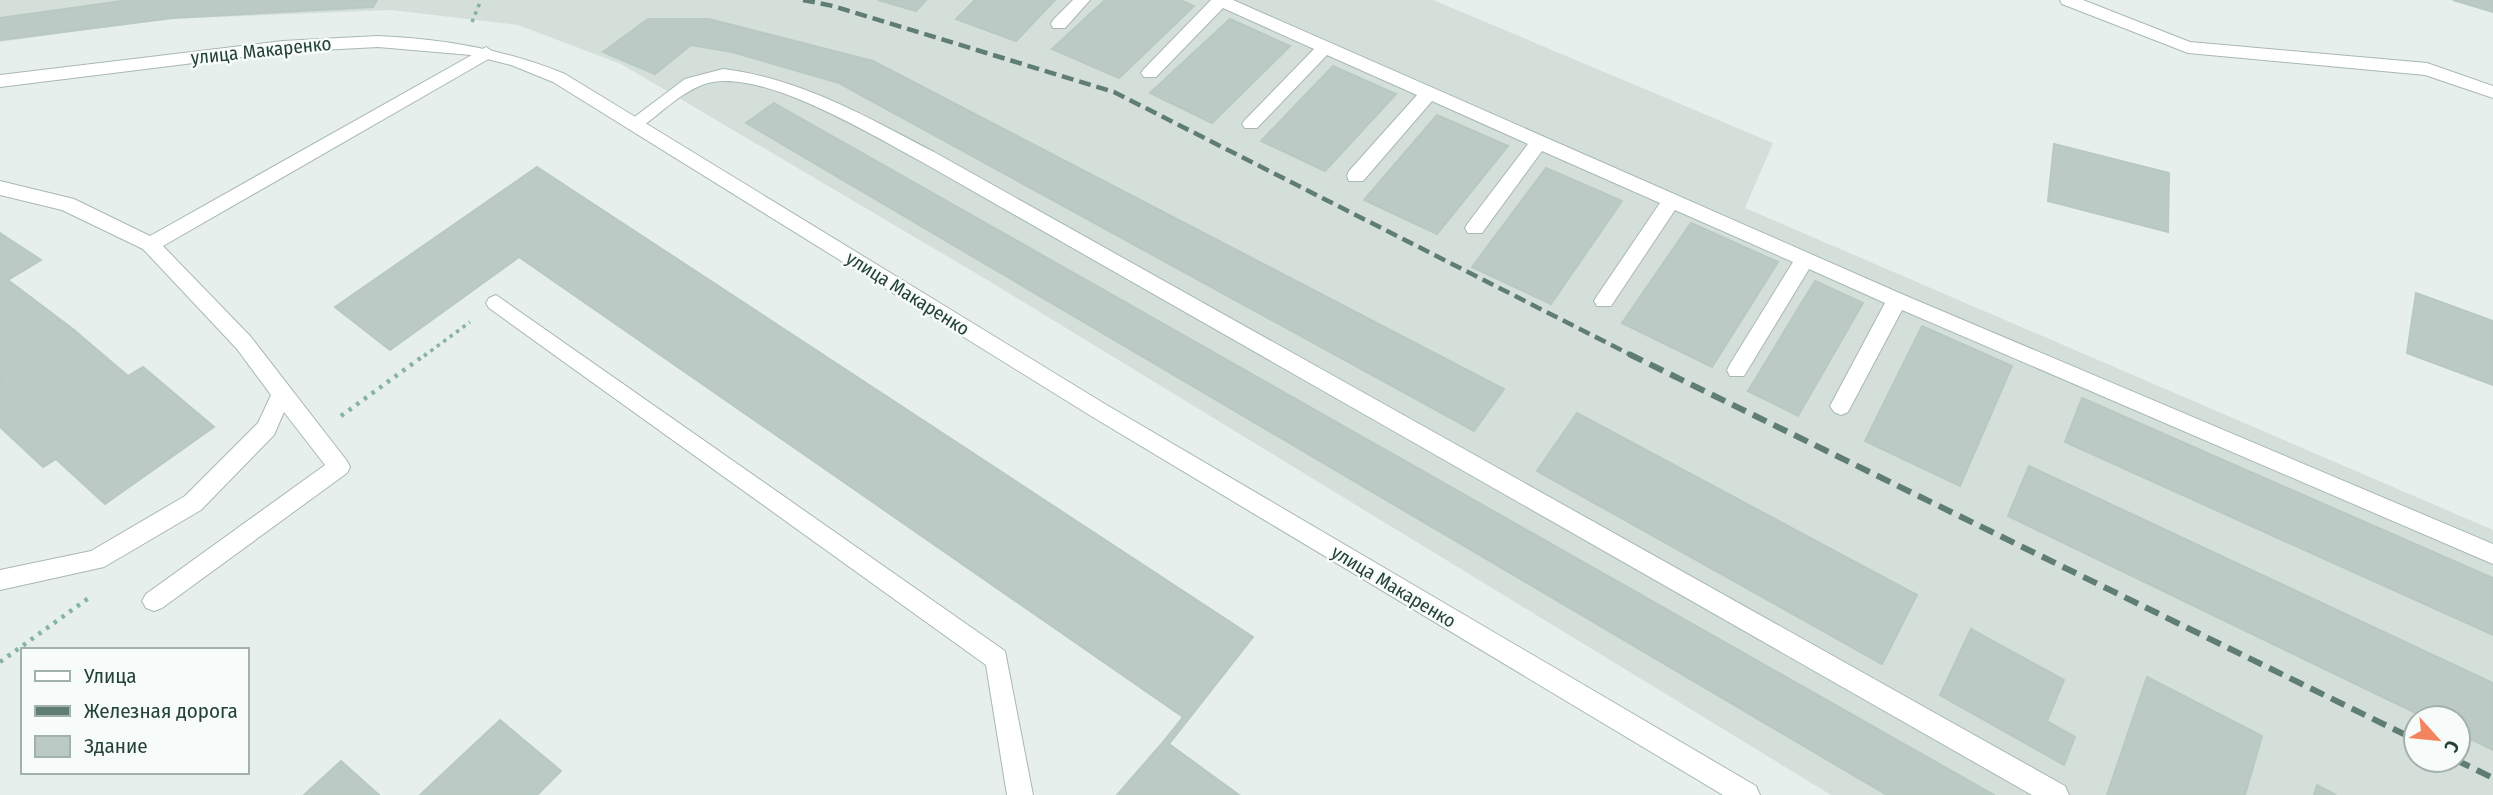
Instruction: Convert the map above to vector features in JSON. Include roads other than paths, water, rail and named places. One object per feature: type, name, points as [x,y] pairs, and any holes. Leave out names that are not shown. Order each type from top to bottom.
[{"type":"street","points":[[1059,24],[1082,0]]},
{"type":"street","points":[[2068,0],[2188,47],[2427,69],[2493,92]]},
{"type":"street","points":[[1150,73],[1220,1],[1897,300],[2493,554]]},
{"type":"street","name":"улица Макаренко","points":[[0,81],[309,42],[402,42],[524,61],[559,78],[1098,410],[1747,795]]},
{"type":"street","points":[[1251,124],[1325,47]]},
{"type":"street","points":[[150,244],[486,54]]},
{"type":"street","points":[[634,124],[700,79],[717,74],[755,76],[851,119],[928,157],[2056,795]]},
{"type":"street","points":[[1356,176],[1429,93]]},
{"type":"street","points":[[1475,228],[1539,142]]},
{"type":"street","points":[[0,188],[66,204],[150,244],[244,343],[339,467],[155,601]]},
{"type":"street","points":[[1604,301],[1671,201]]},
{"type":"street","points":[[1737,370],[1805,260]]},
{"type":"street","points":[[1841,406],[1897,300]]},
{"type":"street","points":[[496,303],[997,659],[1020,795]]},
{"type":"street","points":[[0,580],[96,561],[193,503],[266,429],[282,394]]},
{"type":"railway","points":[[803,0],[833,6],[1114,92],[1631,355]]},
{"type":"railway","points":[[1631,355],[2402,733]]},
{"type":"railway","points":[[2472,768],[2493,778]]}]
